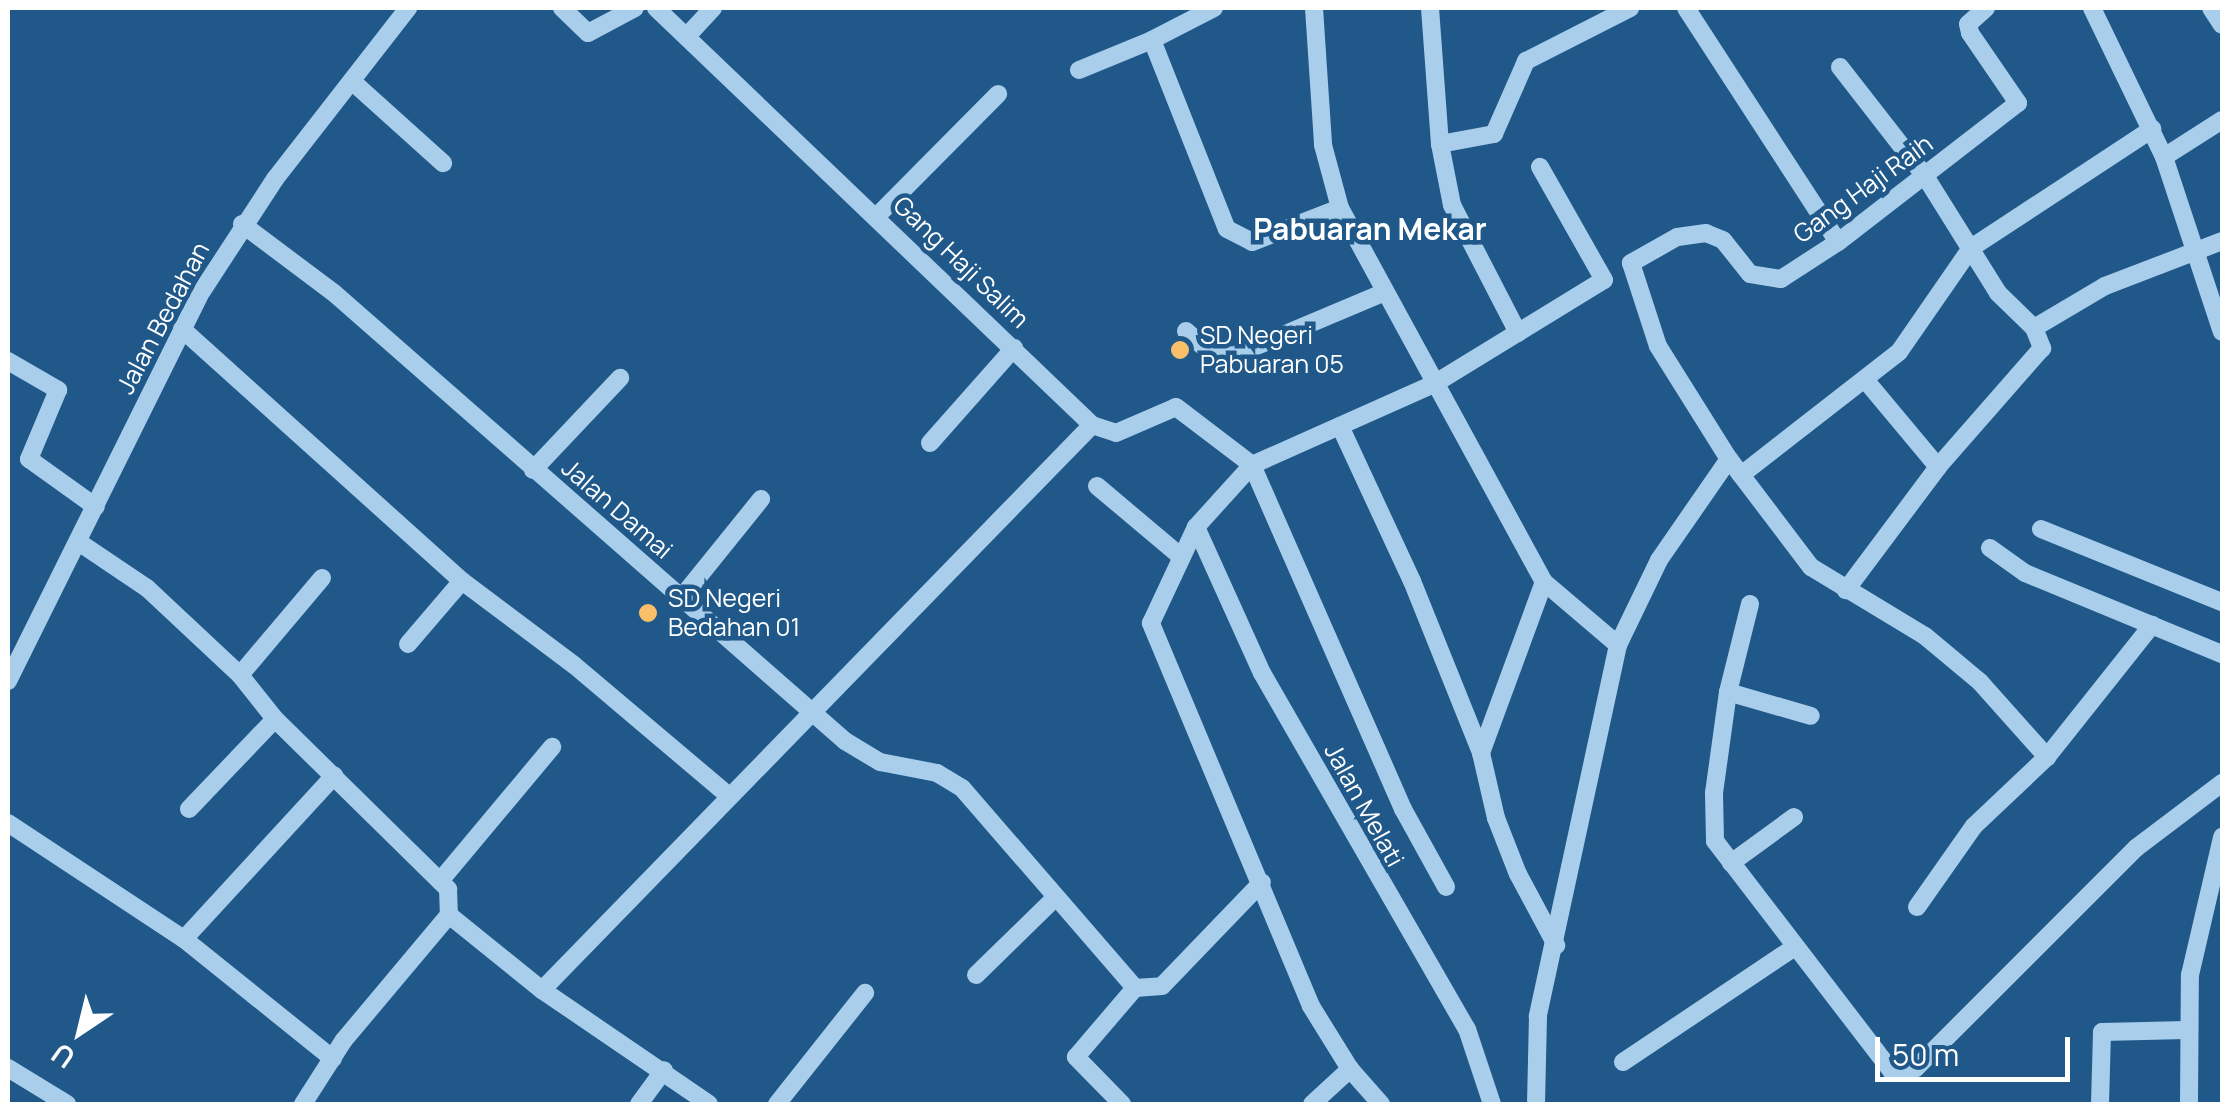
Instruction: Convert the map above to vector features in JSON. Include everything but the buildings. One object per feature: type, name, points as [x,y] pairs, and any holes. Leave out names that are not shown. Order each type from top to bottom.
[{"type":"street","points":[[562,8],[588,33],[636,8]]},
{"type":"street","name":"Gang Haji Salim","points":[[656,8],[1092,425]]},
{"type":"street","points":[[687,36],[713,8]]},
{"type":"street","points":[[1078,70],[1152,40],[1214,8]]},
{"type":"street","points":[[1314,8],[1324,145],[1340,208],[1544,582],[1618,646]]},
{"type":"street","points":[[1430,8],[1440,144],[1452,205],[1518,333]]},
{"type":"street","points":[[1440,144],[1494,134],[1526,61],[1630,8]]},
{"type":"street","points":[[1686,8],[1838,242]]},
{"type":"street","name":"Gang Haji Raih","points":[[1729,459],[1658,346],[1631,264],[1677,237],[1706,234],[1723,240],[1750,274],[1781,279],[1838,242],[2018,103],[1970,33],[1968,24],[1986,8]]},
{"type":"street","points":[[2092,8],[2164,157],[2222,332]]},
{"type":"street","points":[[2211,8],[2222,25]]},
{"type":"street","name":"Jalan Bedahan","points":[[8,682],[182,329],[242,224],[354,82],[401,11]]},
{"type":"street","points":[[1152,40],[1226,230],[1238,240],[1252,242],[1340,208]]},
{"type":"street","points":[[1840,67],[1925,176],[1998,292],[2034,328],[2042,348],[1938,467],[1846,590]]},
{"type":"street","points":[[354,82],[443,162]]},
{"type":"street","points":[[877,216],[998,94]]},
{"type":"street","points":[[2164,157],[2222,120]]},
{"type":"street","points":[[1741,474],[1867,382],[1922,328],[1971,248],[2152,130]]},
{"type":"street","points":[[1381,1104],[1350,1070],[1312,1006],[1262,882],[1151,633],[1180,555],[1196,527],[1252,465],[1434,384],[1604,280],[1540,167]]},
{"type":"street","name":"Jalan Damai","points":[[242,224],[334,293],[862,754],[937,772],[962,788],[1135,988]]},
{"type":"street","points":[[2034,328],[2104,286],[2222,241]]},
{"type":"street","points":[[1186,331],[1207,350],[1233,356],[1385,292]]},
{"type":"street","points":[[182,329],[462,581],[728,795]]},
{"type":"street","points":[[930,443],[1014,348]]},
{"type":"street","points":[[8,361],[58,390],[28,459],[96,506]]},
{"type":"street","points":[[534,470],[620,378]]},
{"type":"street","points":[[1867,382],[1938,467]]},
{"type":"street","points":[[542,990],[812,708],[1092,425],[1116,433],[1176,407],[1252,465],[1403,809],[1446,887]]},
{"type":"street","points":[[1340,426],[1412,580],[1481,753],[1501,832],[1556,944]]},
{"type":"street","points":[[1536,1104],[1538,1016],[1618,646],[1658,560],[1729,459],[1811,567],[1925,636],[1980,682],[2047,757]]},
{"type":"street","points":[[1097,486],[1180,555]]},
{"type":"street","points":[[682,597],[762,499]]},
{"type":"street","name":"Jalan Melati","points":[[1196,527],[1262,673],[1467,1029],[1492,1104]]},
{"type":"street","points":[[2040,529],[2222,602]]},
{"type":"street","points":[[80,542],[147,588],[240,675],[275,719],[448,889],[449,914],[333,1059],[303,1104]]},
{"type":"street","points":[[1990,548],[2025,573],[2222,654]]},
{"type":"street","points":[[240,675],[322,578]]},
{"type":"street","points":[[408,644],[462,581]]},
{"type":"street","points":[[1481,753],[1544,582]]},
{"type":"street","points":[[1750,604],[1728,692],[1714,793],[1715,841],[1886,1070],[1911,1072],[2136,848],[2222,783]]},
{"type":"street","points":[[1916,907],[1974,826],[2047,757],[2152,625]]},
{"type":"street","points":[[1728,692],[1811,716]]},
{"type":"street","points":[[189,809],[275,719]]},
{"type":"street","points":[[440,881],[552,747]]},
{"type":"street","points":[[184,939],[334,776]]},
{"type":"street","points":[[1731,863],[1794,817]]},
{"type":"street","points":[[8,823],[184,939],[333,1059]]},
{"type":"street","points":[[2189,1104],[2186,1030],[2190,975],[2222,837]]},
{"type":"street","points":[[1122,1104],[1076,1057],[1135,988],[1162,986],[1262,882]]},
{"type":"street","points":[[976,975],[1055,898]]},
{"type":"street","points":[[449,914],[542,990],[709,1104]]},
{"type":"street","points":[[1623,1062],[1792,948]]},
{"type":"street","points":[[778,1104],[865,993]]},
{"type":"street","points":[[2100,1104],[2102,1032],[2186,1030]]},
{"type":"street","points":[[8,1068],[66,1104]]},
{"type":"street","points":[[639,1104],[664,1070]]},
{"type":"street","points":[[1312,1104],[1350,1070]]},
{"type":"place","name":"SD Negeri Pabuaran 05","points":[[1180,350]]},
{"type":"place","name":"SD Negeri Bedahan 01","points":[[648,613]]},
{"type":"district","name":"Pabuaran Mekar","points":[[1370,229]]}]
